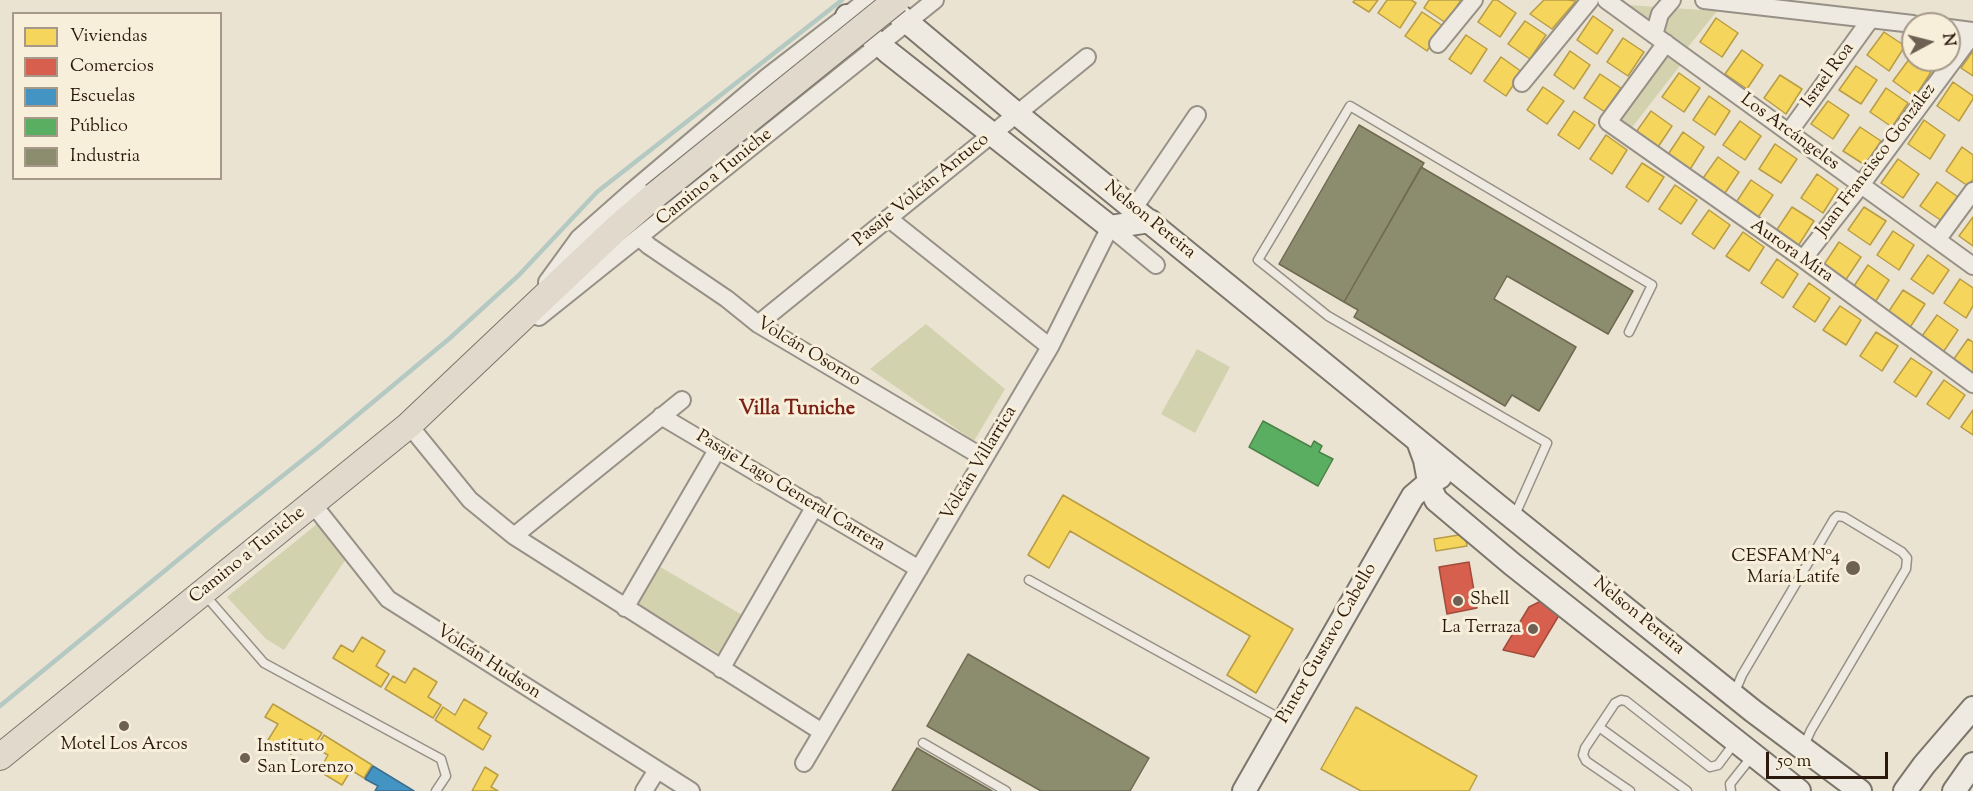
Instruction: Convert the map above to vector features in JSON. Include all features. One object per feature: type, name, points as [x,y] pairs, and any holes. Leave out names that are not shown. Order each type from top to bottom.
[{"type":"main road","name":"Camino a Tuniche","points":[[0,757],[409,425],[618,227],[654,196],[902,11]]},
{"type":"street","name":"Camino a Tuniche","points":[[513,327],[579,238],[767,77],[867,0]]},
{"type":"street","name":"Nelson Pereira","points":[[881,0],[902,11],[1017,114],[1418,441],[1540,537],[1753,711],[1860,791]]},
{"type":"street","name":"Camino a Tuniche","points":[[490,348],[537,319],[880,45],[902,11],[935,0]]},
{"type":"street","points":[[1438,44],[1474,0]]},
{"type":"street","points":[[1522,83],[1590,0]]},
{"type":"street","name":"Los Arcángeles","points":[[1606,0],[1973,266]]},
{"type":"street","points":[[1660,39],[1660,14],[1672,0]]},
{"type":"street","points":[[1704,0],[1901,23]]},
{"type":"street","name":"Nelson Pereira","points":[[847,16],[991,135],[1156,265]]},
{"type":"street","name":"Israel Roa","points":[[1789,132],[1870,20]]},
{"type":"street","name":"Juan Francisco González","points":[[1803,259],[1861,185],[1973,33]]},
{"type":"street","name":"Aurora Mira","points":[[1660,39],[1608,122],[1803,259],[1973,384]]},
{"type":"street","name":"Pasaje Volcán Antuco","points":[[758,324],[1087,57]]},
{"type":"street","points":[[1110,227],[1142,214],[1197,115]]},
{"type":"street","points":[[1937,240],[1973,191]]},
{"type":"street","points":[[888,218],[1050,347]]},
{"type":"street","name":"Volcán Villarrica","points":[[804,763],[1050,347],[1110,227]]},
{"type":"street","name":"Volcán Osorno","points":[[640,238],[727,299],[758,324],[984,459]]},
{"type":"street","points":[[514,536],[682,400]]},
{"type":"street","name":"Pasaje Lago General Carrera","points":[[662,416],[919,569]]},
{"type":"street","points":[[409,425],[470,500],[514,536],[822,732]]},
{"type":"street","name":"Nelson Pereira","points":[[1418,441],[1425,460],[1421,490],[1634,660],[1737,750],[1798,791]]},
{"type":"street","points":[[625,608],[717,450]]},
{"type":"street","points":[[1421,490],[1447,475],[1463,476]]},
{"type":"street","name":"Pintor Gustavo Cabello","points":[[1244,791],[1421,490]]},
{"type":"street","name":"Volcán Hudson","points":[[312,503],[388,599],[691,791]]},
{"type":"street","points":[[721,669],[815,506]]},
{"type":"street","points":[[1476,533],[1491,528],[1499,517],[1499,509],[1505,511]]},
{"type":"street","points":[[1512,564],[1512,556],[1518,543],[1523,539],[1540,537]]},
{"type":"street","points":[[1634,660],[1656,632]]},
{"type":"street","points":[[1905,791],[1973,708]]},
{"type":"street","points":[[1737,750],[1753,711]]},
{"type":"street","points":[[1954,791],[1973,764]]},
{"type":"street","points":[[644,791],[657,770]]},
{"type":"lane","points":[[1505,511],[1547,442],[1328,316],[1258,260],[1350,106],[1652,285],[1629,332]]},
{"type":"lane","points":[[1733,695],[1742,675],[1837,516],[1844,517],[1902,552],[1907,558],[1906,569],[1810,730],[1803,748]]},
{"type":"lane","points":[[1029,580],[1284,721]]},
{"type":"lane","points":[[203,592],[264,663],[441,759],[446,776],[436,791]]},
{"type":"lane","points":[[1630,791],[1586,761],[1583,755],[1599,726],[1615,703],[1621,700],[1626,701],[1710,767],[1718,765],[1737,750]]},
{"type":"lane","points":[[1599,726],[1687,791]]},
{"type":"lane","points":[[923,743],[1005,791]]},
{"type":"lane","points":[[1731,791],[1730,784],[1737,750]]},
{"type":"green space","points":[[1628,5],[1717,11],[1688,47]]},
{"type":"green space","points":[[1666,43],[1686,58],[1626,135],[1608,122]]},
{"type":"green space","points":[[926,324],[1005,389],[974,441],[870,369]]},
{"type":"green space","points":[[1197,349],[1230,367],[1195,433],[1161,414]]},
{"type":"green space","points":[[317,524],[346,559],[284,650],[266,639],[227,597]]},
{"type":"green space","points":[[657,565],[744,616],[720,654],[636,604]]},
{"type":"building: Viviendas","points":[[1355,0],[1378,0],[1369,12],[1353,2]]},
{"type":"building: Viviendas","points":[[1387,0],[1411,0],[1416,3],[1400,28],[1378,13]]},
{"type":"building: Viviendas","points":[[1429,0],[1461,0],[1446,23],[1424,8]]},
{"type":"building: Viviendas","points":[[1493,0],[1497,0],[1516,13],[1500,37],[1478,22]]},
{"type":"building: Viviendas","points":[[1544,0],[1576,1],[1552,29],[1530,14]]},
{"type":"building: Viviendas","points":[[1422,12],[1443,26],[1427,51],[1405,36]]},
{"type":"building: Viviendas","points":[[1593,16],[1613,30],[1597,54],[1577,40]]},
{"type":"building: Viviendas","points":[[1716,18],[1738,33],[1722,57],[1700,42]]},
{"type":"building: Viviendas","points":[[1525,21],[1546,35],[1530,59],[1508,44]]},
{"type":"building: Viviendas","points":[[1884,32],[1901,43],[1901,52],[1889,71],[1867,55]]},
{"type":"building: Viviendas","points":[[1466,35],[1487,49],[1471,74],[1449,59]]},
{"type":"building: Viviendas","points":[[1623,38],[1644,52],[1628,76],[1607,62]]},
{"type":"building: Viviendas","points":[[1742,50],[1763,65],[1747,89],[1725,74]]},
{"type":"building: Viviendas","points":[[1570,51],[1590,65],[1574,89],[1554,75]]},
{"type":"building: Viviendas","points":[[1973,51],[1973,76],[1961,68]]},
{"type":"building: Viviendas","points":[[1501,57],[1522,72],[1506,96],[1484,81]]},
{"type":"building: Viviendas","points":[[1856,66],[1877,80],[1861,104],[1839,90]]},
{"type":"building: Viviendas","points":[[1901,70],[1901,72],[1931,72],[1915,97],[1893,81]]},
{"type":"building: Viviendas","points":[[1679,73],[1700,88],[1684,112],[1662,97]]},
{"type":"building: Viviendas","points":[[1600,74],[1621,88],[1605,112],[1584,98]]},
{"type":"building: Viviendas","points":[[1780,75],[1802,89],[1786,114],[1764,98]]},
{"type":"building: Viviendas","points":[[1953,82],[1973,96],[1959,121],[1937,106]]},
{"type":"building: Viviendas","points":[[1543,87],[1564,101],[1547,124],[1527,110]]},
{"type":"building: Viviendas","points":[[1886,88],[1908,103],[1892,127],[1870,112]]},
{"type":"building: Viviendas","points":[[1709,96],[1730,111],[1715,135],[1693,120]]},
{"type":"building: Viviendas","points":[[1828,101],[1849,115],[1833,139],[1811,124]]},
{"type":"building: Viviendas","points":[[1574,111],[1595,125],[1579,149],[1558,135]]},
{"type":"building: Viviendas","points":[[1651,111],[1672,126],[1656,150],[1634,135]]},
{"type":"building: Viviendas","points":[[1924,120],[1945,135],[1930,159],[1908,144]]},
{"type":"building: Viviendas","points":[[1740,121],[1761,136],[1745,160],[1723,145]]},
{"type":"building: Viviendas","points":[[1860,127],[1881,141],[1865,165],[1843,151]]},
{"type":"building: Viviendas","points":[[1683,132],[1704,147],[1689,171],[1667,156]]},
{"type":"building: Viviendas","points":[[1606,135],[1627,150],[1612,174],[1590,159]]},
{"type":"building: Viviendas","points":[[1775,144],[1797,159],[1781,183],[1759,169]]},
{"type":"building: Viviendas","points":[[1962,147],[1973,155],[1973,179],[1968,186],[1946,171]]},
{"type":"building: Viviendas","points":[[1718,157],[1739,172],[1723,196],[1701,181]]},
{"type":"building: Viviendas","points":[[1898,159],[1919,174],[1903,198],[1881,183]]},
{"type":"building: Viviendas","points":[[1642,163],[1664,177],[1648,202],[1626,187]]},
{"type":"building: Viviendas","points":[[1817,174],[1838,189],[1823,213],[1801,198]]},
{"type":"building: Viviendas","points":[[1751,180],[1773,195],[1757,219],[1735,204]]},
{"type":"building: Viviendas","points":[[1937,182],[1958,197],[1942,221],[1920,206]]},
{"type":"building: Viviendas","points":[[1675,185],[1697,200],[1681,224],[1659,209]]},
{"type":"building: Viviendas","points":[[1792,207],[1814,221],[1798,246],[1776,231]]},
{"type":"building: Viviendas","points":[[1864,207],[1886,221],[1870,245],[1848,230]]},
{"type":"building: Viviendas","points":[[1709,210],[1730,225],[1714,249],[1692,234]]},
{"type":"building: Viviendas","points":[[1973,217],[1973,246],[1959,236]]},
{"type":"building: Viviendas","points":[[1893,231],[1914,245],[1899,270],[1877,255]]},
{"type":"building: Viviendas","points":[[1743,232],[1764,247],[1749,271],[1726,256]]},
{"type":"building: Viviendas","points":[[1839,242],[1861,257],[1845,281],[1823,266]]},
{"type":"building: Viviendas","points":[[1928,255],[1949,270],[1933,294],[1911,279]]},
{"type":"building: Viviendas","points":[[1777,259],[1798,274],[1783,298],[1761,283]]},
{"type":"building: Viviendas","points":[[1868,265],[1889,280],[1874,304],[1852,289]]},
{"type":"building: Viviendas","points":[[1960,279],[1973,288],[1973,306],[1966,318],[1944,303]]},
{"type":"building: Viviendas","points":[[1809,283],[1830,298],[1815,322],[1793,307]]},
{"type":"building: Viviendas","points":[[1903,290],[1925,304],[1909,329],[1887,314]]},
{"type":"building: Viviendas","points":[[1840,306],[1861,320],[1846,345],[1823,330]]},
{"type":"building: Viviendas","points":[[1937,315],[1958,330],[1942,354],[1920,339]]},
{"type":"building: Viviendas","points":[[1876,332],[1898,346],[1882,371],[1860,356]]},
{"type":"building: Viviendas","points":[[1968,339],[1973,342],[1973,377],[1951,363]]},
{"type":"building: Viviendas","points":[[1911,358],[1932,372],[1916,397],[1894,382]]},
{"type":"building: Viviendas","points":[[1944,380],[1965,395],[1949,419],[1927,404]]},
{"type":"building: Viviendas","points":[[1973,410],[1973,435],[1961,427]]},
{"type":"building: Viviendas","points":[[1063,495],[1293,629],[1256,693],[1227,675],[1250,636],[1070,531],[1049,568],[1028,555]]},
{"type":"building: Viviendas","points":[[1465,534],[1467,546],[1436,551],[1434,539]]},
{"type":"building: Viviendas","points":[[362,637],[385,651],[376,666],[389,674],[381,687],[333,658],[341,645],[353,652]]},
{"type":"building: Viviendas","points":[[414,668],[437,682],[428,697],[441,705],[433,718],[385,689],[393,676],[405,683]]},
{"type":"building: Viviendas","points":[[464,699],[487,713],[478,728],[491,736],[483,750],[435,720],[443,707],[455,715]]},
{"type":"building: Viviendas","points":[[273,704],[322,733],[313,747],[300,739],[291,754],[268,740],[278,724],[265,717]]},
{"type":"building: Viviendas","points":[[1356,707],[1477,776],[1469,791],[1361,791],[1321,769]]},
{"type":"building: Viviendas","points":[[324,735],[372,765],[364,778],[351,770],[342,785],[319,771],[328,755],[316,748]]},
{"type":"building: Viviendas","points":[[485,767],[498,775],[491,787],[498,791],[472,791]]},
{"type":"building: Comercios","points":[[1469,562],[1477,608],[1447,614],[1439,567]]},
{"type":"building: Comercios","name":"La Terraza","points":[[1544,595],[1564,607],[1534,657],[1503,650],[1529,607],[1539,602]]},
{"type":"building: Escuelas","points":[[373,766],[414,791],[375,791],[378,786],[365,779]]},
{"type":"building: Público","points":[[1263,421],[1311,447],[1314,441],[1322,446],[1319,452],[1333,459],[1318,486],[1249,447]]},
{"type":"building: Industria","points":[[1359,125],[1424,163],[1344,302],[1279,264]]},
{"type":"building: Industria","points":[[1421,167],[1633,291],[1608,334],[1507,276],[1494,299],[1576,347],[1539,411],[1512,395],[1505,406],[1354,317],[1358,310],[1344,302]]},
{"type":"building: Industria","points":[[968,654],[1149,758],[1130,791],[1041,791],[927,726]]},
{"type":"building: Industria","points":[[917,748],[992,791],[892,791]]},
{"type":"waterway","points":[[0,706],[450,338],[519,275],[597,192],[842,0]]},
{"type":"place","name":"CESFAM Nº4 María Latife","points":[[1853,568]]},
{"type":"place","name":"Shell","points":[[1458,601]]},
{"type":"place","name":"La Terraza","points":[[1533,629]]},
{"type":"place","name":"Motel Los Arcos","points":[[124,726]]},
{"type":"place","name":"Instituto San Lorenzo","points":[[245,758]]},
{"type":"district","name":"Villa Tuniche","points":[[797,411]]}]
